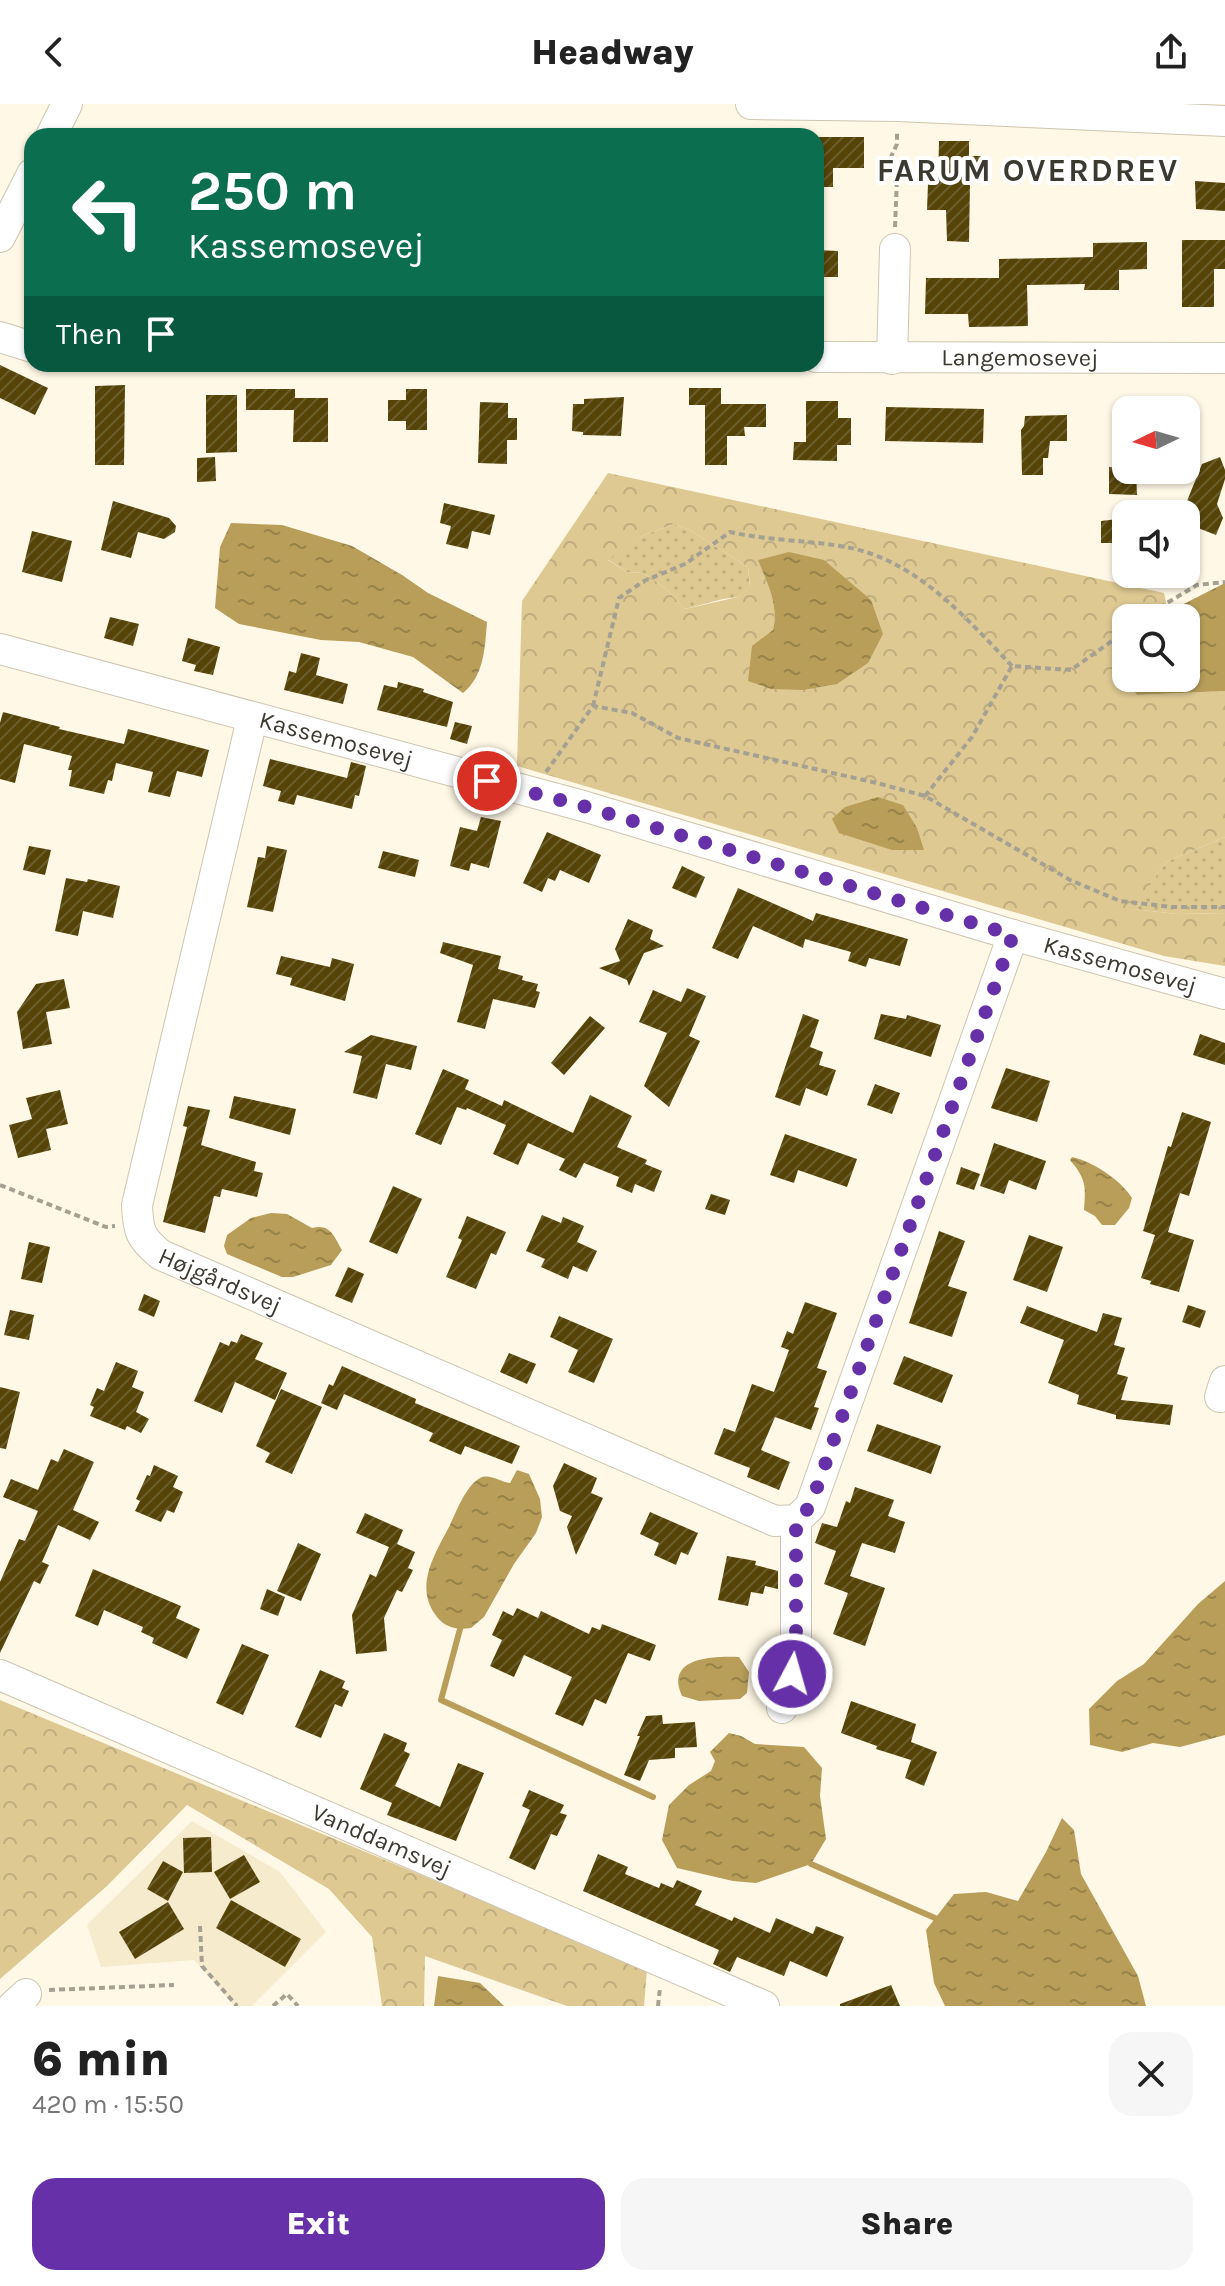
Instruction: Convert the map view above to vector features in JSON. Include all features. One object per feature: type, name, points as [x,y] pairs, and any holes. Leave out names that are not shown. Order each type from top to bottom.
[{"type":"street","points":[[55,128],[67,104]]},
{"type":"street","points":[[751,104],[898,106],[1225,121]]},
{"type":"street","points":[[0,237],[24,190]]},
{"type":"street","points":[[892,359],[895,249]]},
{"type":"street","points":[[0,337],[24,344]]},
{"type":"street","name":"Langemosevej","points":[[824,357],[1225,358]]},
{"type":"street","name":"Kassemosevej","points":[[0,649],[529,792],[1013,935],[1225,994]]},
{"type":"street","name":"Højgårdsvej","points":[[252,719],[137,1205],[137,1226],[144,1242],[161,1255],[775,1521],[796,1520]]},
{"type":"street","points":[[782,1708],[796,1660],[796,1520],[810,1507],[1013,935]]},
{"type":"street","name":"Vanddamsvej","points":[[0,1675],[764,2006]]},
{"type":"path","points":[[895,249],[897,178],[890,159],[897,144],[898,106]]},
{"type":"path","points":[[529,792],[593,706],[619,598],[644,581],[685,564],[730,532],[765,540],[799,540],[854,549],[905,567],[960,611],[1012,666],[1071,670],[1112,641]]},
{"type":"path","points":[[1165,604],[1197,585],[1225,582]]},
{"type":"path","points":[[925,796],[972,737],[1012,666]]},
{"type":"path","points":[[593,706],[632,713],[678,738],[925,796],[1070,880],[1120,901],[1172,907],[1225,907]]},
{"type":"path","points":[[0,1185],[106,1227],[137,1226]]},
{"type":"path","points":[[200,1926],[202,1966],[237,2006]]},
{"type":"path","points":[[19,2000],[32,1991],[174,1985]]},
{"type":"path","points":[[273,2006],[287,1994],[298,2006]]},
{"type":"shaded area","points":[[192,1821],[280,1872],[326,1932],[252,2006],[235,2006],[194,1960],[101,1967],[87,1925]]},
{"type":"green space","points":[[608,473],[1112,582],[1112,588],[1141,588],[1164,593],[1166,604],[1112,604],[1112,692],[1135,692],[1137,695],[1225,691],[1225,837],[1166,862],[1133,909],[1177,914],[1225,913],[1225,966],[1164,956],[517,766],[522,601]],"holes":[[[674,524],[690,530],[748,567],[750,586],[738,597],[685,609],[665,588],[643,573],[627,572],[608,560],[644,535]],[[759,561],[837,684],[773,630],[773,603]]]},
{"type":"green space","points":[[674,524],[690,530],[748,567],[750,587],[738,597],[685,609],[665,588],[643,573],[627,572],[607,559],[644,535]]},
{"type":"green space","points":[[1225,837],[1225,913],[1177,914],[1132,909],[1166,862]]},
{"type":"green space","points":[[0,1700],[647,1969],[644,2006],[567,2006],[425,1956],[424,2006],[382,2006],[372,1937],[329,1889],[187,1805],[107,1886],[0,1979]]},
{"type":"water","points":[[231,523],[282,525],[352,546],[428,593],[487,622],[482,661],[470,686],[463,693],[413,657],[359,642],[321,640],[239,624],[215,608],[220,547]]},
{"type":"water","points":[[789,552],[824,560],[871,600],[883,634],[868,663],[837,684],[803,690],[771,689],[748,681],[752,646],[773,630],[774,621],[771,594],[758,560]]},
{"type":"water","points":[[1225,583],[1225,691],[1137,695],[1135,692],[1200,692],[1200,604],[1184,604]]},
{"type":"water","points":[[878,797],[903,805],[917,828],[924,850],[892,850],[839,833],[832,819],[845,807]]},
{"type":"water","points":[[1072,1157],[1105,1172],[1132,1198],[1129,1208],[1115,1225],[1102,1225],[1095,1216],[1084,1210],[1084,1183],[1070,1160]]},
{"type":"water","points":[[271,1213],[287,1214],[312,1228],[327,1229],[342,1250],[331,1265],[293,1277],[282,1277],[227,1254],[224,1246],[227,1235],[251,1218]]},
{"type":"water","points":[[517,1470],[529,1474],[540,1499],[542,1517],[536,1533],[484,1617],[471,1628],[448,1626],[437,1617],[427,1594],[433,1559],[470,1487],[480,1478],[488,1477],[510,1483]]},
{"type":"water","points":[[1225,1581],[1225,1735],[1180,1747],[1153,1743],[1122,1752],[1090,1745],[1089,1709],[1117,1681],[1144,1664],[1198,1604]]},
{"type":"water","points":[[739,1657],[749,1672],[747,1693],[740,1699],[699,1701],[682,1696],[678,1683],[680,1673],[686,1666],[705,1659]]},
{"type":"water","points":[[729,1733],[755,1744],[804,1747],[822,1768],[820,1796],[826,1839],[811,1864],[756,1883],[677,1868],[662,1840],[669,1805],[689,1785],[711,1771],[715,1761],[710,1752]]},
{"type":"water","points":[[1062,1818],[1074,1830],[1081,1874],[1138,1976],[1146,2006],[945,2006],[934,1983],[926,1930],[954,1894],[986,1892],[1018,1901]]},
{"type":"water","points":[[438,1976],[480,1983],[504,2006],[434,2006]]},
{"type":"building","points":[[824,137],[864,137],[864,168],[833,168],[833,187],[824,187]]},
{"type":"building","points":[[939,141],[969,141],[969,156],[981,156],[980,182],[970,182],[969,242],[947,241],[946,210],[927,210],[928,184],[938,184]]},
{"type":"building","points":[[1195,181],[1225,183],[1225,211],[1196,209]]},
{"type":"building","points":[[1182,240],[1225,240],[1225,269],[1214,269],[1214,307],[1182,307]]},
{"type":"building","points":[[1147,242],[1147,269],[1119,270],[1119,290],[1084,290],[1085,284],[1027,285],[1028,326],[969,327],[968,314],[925,314],[926,278],[999,278],[999,259],[1093,257],[1093,243]]},
{"type":"building","points":[[824,250],[838,251],[838,277],[824,277]]},
{"type":"building","points":[[0,365],[48,388],[35,415],[0,398]]},
{"type":"building","points":[[125,385],[124,465],[95,465],[95,386]]},
{"type":"building","points":[[689,388],[721,388],[721,404],[766,404],[766,427],[744,427],[745,436],[727,436],[727,465],[705,465],[705,405],[689,405]]},
{"type":"building","points":[[246,389],[295,389],[295,398],[328,398],[328,442],[293,442],[294,410],[246,410]]},
{"type":"building","points":[[406,389],[427,389],[427,430],[406,430],[406,421],[388,421],[388,400],[406,400]]},
{"type":"building","points":[[206,395],[237,395],[237,452],[206,453]]},
{"type":"building","points":[[624,397],[621,436],[583,435],[583,432],[572,431],[573,404],[584,404],[584,399]]},
{"type":"building","points":[[806,401],[838,401],[838,418],[851,418],[851,445],[837,445],[837,461],[793,460],[794,442],[806,442]]},
{"type":"building","points":[[480,402],[508,403],[508,418],[517,418],[517,440],[507,440],[507,464],[478,463]]},
{"type":"building","points":[[886,407],[984,409],[983,443],[885,441]]},
{"type":"building","points":[[1067,415],[1067,441],[1050,441],[1048,458],[1043,458],[1043,475],[1022,475],[1021,430],[1025,416]]},
{"type":"building","points":[[215,457],[216,481],[197,482],[197,458]]},
{"type":"building","points":[[1220,457],[1225,470],[1217,504],[1223,518],[1216,535],[1200,529],[1200,500],[1187,500],[1194,484],[1200,484],[1202,464]]},
{"type":"building","points":[[1109,467],[1112,467],[1112,484],[1137,484],[1137,495],[1109,494]]},
{"type":"building","points":[[113,501],[169,518],[176,526],[175,532],[164,539],[138,532],[131,558],[101,550]]},
{"type":"building","points":[[444,503],[495,515],[490,535],[472,531],[468,549],[446,544],[451,526],[440,523]]},
{"type":"building","points":[[1112,520],[1112,543],[1101,543],[1101,521]]},
{"type":"building","points":[[32,531],[72,541],[62,582],[22,572]]},
{"type":"building","points":[[110,617],[139,624],[133,646],[104,638]]},
{"type":"building","points":[[188,638],[220,647],[213,675],[194,671],[196,665],[182,661]]},
{"type":"building","points":[[301,653],[320,658],[316,675],[348,684],[343,704],[284,690],[289,671],[296,673]]},
{"type":"building","points":[[398,682],[453,702],[447,727],[377,710],[384,685],[397,688]]},
{"type":"building","points":[[3,712],[124,744],[128,729],[209,750],[202,777],[177,771],[170,797],[148,792],[153,772],[116,763],[112,781],[108,780],[104,794],[69,786],[72,770],[68,770],[72,756],[24,744],[15,783],[0,779],[0,723]]},
{"type":"building","points":[[455,722],[472,726],[467,744],[450,739]]},
{"type":"building","points":[[270,759],[347,778],[351,762],[366,766],[359,796],[355,795],[352,809],[297,795],[294,805],[278,801],[281,791],[263,786]]},
{"type":"building","points":[[481,817],[501,821],[489,868],[471,863],[469,871],[450,866],[460,827],[477,831]]},
{"type":"building","points":[[547,832],[601,855],[589,883],[560,870],[555,881],[548,878],[542,892],[523,883]]},
{"type":"building","points":[[29,846],[51,850],[45,875],[23,870]]},
{"type":"building","points":[[267,846],[287,850],[273,912],[247,907],[258,857],[265,858]]},
{"type":"building","points":[[383,851],[419,860],[415,877],[378,868]]},
{"type":"building","points":[[682,866],[705,877],[696,898],[672,888]]},
{"type":"building","points":[[66,878],[120,886],[113,918],[83,911],[78,936],[55,931]]},
{"type":"building","points":[[738,888],[813,921],[816,913],[908,939],[900,966],[869,958],[866,967],[848,961],[851,952],[805,939],[803,948],[753,926],[738,959],[712,948]]},
{"type":"building","points":[[628,919],[653,930],[650,939],[664,946],[644,953],[629,986],[627,980],[599,968],[620,961],[615,949]]},
{"type":"building","points":[[443,942],[501,956],[498,969],[538,984],[536,991],[540,992],[535,1008],[493,999],[485,1029],[457,1022],[473,965],[440,953]]},
{"type":"building","points":[[281,956],[330,967],[332,958],[354,964],[345,1001],[290,985],[292,978],[276,974]]},
{"type":"building","points":[[64,979],[70,1008],[46,1012],[52,1044],[23,1049],[17,1012],[36,984]]},
{"type":"building","points":[[687,988],[706,996],[689,1036],[700,1041],[669,1107],[644,1086],[667,1033],[639,1022],[653,990],[681,1002]]},
{"type":"building","points":[[803,1014],[819,1020],[810,1047],[823,1052],[819,1065],[836,1070],[827,1096],[806,1088],[800,1106],[775,1097]]},
{"type":"building","points":[[881,1014],[906,1019],[907,1015],[941,1025],[931,1057],[874,1039]]},
{"type":"building","points":[[590,1016],[605,1028],[564,1075],[551,1063]]},
{"type":"building","points":[[1200,1034],[1225,1043],[1225,1065],[1193,1055]]},
{"type":"building","points":[[371,1035],[417,1046],[411,1070],[386,1064],[377,1099],[353,1093],[362,1056],[344,1052]]},
{"type":"building","points":[[1006,1068],[1050,1081],[1037,1122],[991,1108]]},
{"type":"building","points":[[443,1069],[469,1080],[465,1089],[502,1106],[504,1100],[573,1133],[590,1095],[632,1116],[617,1147],[647,1160],[645,1164],[662,1171],[654,1192],[635,1184],[632,1193],[616,1186],[619,1177],[584,1163],[576,1178],[559,1170],[565,1159],[528,1143],[518,1165],[493,1154],[506,1125],[467,1108],[457,1107],[441,1145],[415,1134]]},
{"type":"building","points":[[875,1084],[900,1093],[892,1114],[867,1105]]},
{"type":"building","points":[[60,1090],[68,1124],[46,1129],[51,1150],[18,1158],[9,1125],[32,1119],[26,1098]]},
{"type":"building","points":[[234,1096],[296,1109],[290,1135],[229,1118]]},
{"type":"building","points":[[188,1106],[210,1110],[201,1145],[256,1162],[254,1171],[263,1173],[257,1197],[222,1189],[220,1197],[214,1196],[205,1233],[163,1222],[187,1127],[183,1126]]},
{"type":"building","points":[[1182,1112],[1211,1122],[1189,1196],[1180,1193],[1168,1232],[1194,1240],[1179,1292],[1150,1284],[1151,1281],[1141,1278],[1155,1235],[1143,1231],[1168,1146],[1171,1147]]},
{"type":"building","points":[[785,1134],[857,1159],[847,1187],[798,1170],[794,1183],[770,1175]]},
{"type":"building","points":[[994,1143],[1046,1161],[1036,1190],[1009,1180],[1004,1194],[980,1186]]},
{"type":"building","points":[[961,1167],[980,1174],[974,1190],[956,1184]]},
{"type":"building","points":[[393,1186],[422,1199],[397,1254],[369,1242]]},
{"type":"building","points":[[711,1194],[730,1200],[725,1215],[705,1209]]},
{"type":"building","points":[[542,1215],[561,1223],[563,1217],[584,1226],[577,1242],[597,1251],[587,1272],[573,1266],[568,1279],[541,1267],[545,1259],[526,1251]]},
{"type":"building","points":[[467,1216],[506,1232],[496,1255],[491,1253],[476,1289],[446,1277],[462,1240],[458,1238]]},
{"type":"building","points":[[939,1231],[965,1241],[948,1286],[967,1292],[952,1337],[909,1323]]},
{"type":"building","points":[[1029,1235],[1063,1247],[1047,1292],[1013,1280]]},
{"type":"building","points":[[29,1242],[50,1247],[42,1283],[21,1279]]},
{"type":"building","points":[[348,1267],[364,1274],[352,1303],[335,1296]]},
{"type":"building","points":[[144,1294],[160,1301],[154,1317],[138,1310]]},
{"type":"building","points":[[805,1302],[837,1313],[817,1368],[827,1371],[814,1407],[819,1408],[811,1430],[775,1417],[761,1450],[790,1462],[779,1490],[747,1477],[750,1468],[714,1454],[724,1428],[735,1432],[752,1384],[774,1392],[789,1350],[781,1347],[787,1331],[793,1334]]},
{"type":"building","points":[[1188,1305],[1206,1311],[1200,1328],[1182,1322]]},
{"type":"building","points":[[1027,1306],[1097,1332],[1103,1313],[1122,1318],[1114,1345],[1125,1348],[1117,1374],[1128,1377],[1121,1400],[1173,1405],[1170,1425],[1116,1419],[1116,1415],[1077,1404],[1079,1395],[1048,1383],[1064,1340],[1020,1323]]},
{"type":"building","points":[[10,1310],[34,1315],[29,1340],[4,1335]]},
{"type":"building","points":[[559,1316],[613,1339],[594,1383],[568,1372],[578,1350],[550,1337]]},
{"type":"building","points":[[241,1334],[263,1343],[255,1359],[287,1373],[275,1400],[235,1382],[222,1413],[194,1401],[220,1342],[229,1346],[231,1341],[237,1343]]},
{"type":"building","points":[[509,1353],[536,1364],[527,1384],[500,1372]]},
{"type":"building","points":[[904,1356],[953,1375],[942,1403],[893,1384]]},
{"type":"building","points":[[116,1362],[138,1371],[132,1387],[144,1392],[136,1412],[149,1419],[141,1433],[90,1416],[94,1407],[90,1405],[97,1388],[104,1391]]},
{"type":"building","points":[[342,1366],[416,1399],[415,1403],[520,1446],[512,1464],[465,1446],[461,1455],[429,1441],[433,1433],[344,1394],[337,1410],[321,1403],[329,1384],[333,1386]]},
{"type":"building","points":[[0,1387],[20,1392],[6,1449],[0,1448]]},
{"type":"building","points":[[281,1389],[322,1407],[292,1474],[265,1462],[270,1453],[256,1446]]},
{"type":"building","points":[[877,1424],[941,1446],[931,1474],[867,1451]]},
{"type":"building","points":[[64,1449],[94,1462],[73,1510],[99,1522],[90,1540],[58,1525],[42,1562],[49,1565],[40,1584],[34,1581],[0,1653],[0,1582],[19,1539],[25,1541],[38,1511],[3,1497],[11,1479],[38,1490],[51,1459],[58,1462]]},
{"type":"building","points":[[564,1463],[597,1478],[591,1493],[603,1498],[576,1555],[567,1527],[572,1516],[560,1511],[553,1486]]},
{"type":"building","points":[[154,1465],[178,1476],[173,1487],[183,1492],[174,1513],[167,1510],[161,1522],[135,1511],[140,1501],[136,1499]]},
{"type":"building","points":[[855,1487],[894,1500],[888,1516],[905,1522],[895,1553],[862,1543],[850,1576],[885,1588],[865,1646],[833,1634],[848,1593],[824,1584],[836,1551],[815,1543],[822,1523],[837,1527],[846,1501],[850,1503]]},
{"type":"building","points":[[650,1512],[698,1533],[688,1555],[681,1552],[676,1565],[654,1555],[659,1543],[640,1534]]},
{"type":"building","points":[[365,1513],[403,1530],[397,1544],[415,1552],[408,1568],[413,1570],[402,1592],[397,1590],[384,1618],[387,1651],[356,1654],[352,1615],[370,1574],[376,1577],[389,1547],[356,1533]]},
{"type":"building","points":[[298,1543],[321,1554],[301,1601],[277,1591]]},
{"type":"building","points":[[727,1556],[756,1561],[755,1565],[778,1571],[778,1589],[765,1586],[763,1594],[751,1592],[748,1606],[718,1600]]},
{"type":"building","points":[[93,1569],[181,1606],[176,1618],[200,1629],[187,1659],[152,1643],[154,1638],[141,1632],[143,1627],[104,1610],[98,1626],[75,1616]]},
{"type":"building","points":[[267,1589],[285,1597],[278,1616],[260,1609]]},
{"type":"building","points":[[517,1608],[538,1618],[541,1611],[589,1634],[592,1627],[600,1630],[602,1624],[656,1645],[650,1661],[628,1653],[606,1704],[595,1699],[583,1726],[555,1714],[572,1677],[524,1655],[514,1677],[490,1666],[502,1640],[492,1635],[503,1611],[513,1616]]},
{"type":"building","points":[[242,1644],[269,1655],[243,1715],[216,1703]]},
{"type":"building","points":[[320,1670],[345,1681],[342,1688],[349,1691],[342,1707],[335,1704],[321,1738],[295,1727]]},
{"type":"building","points":[[851,1701],[916,1724],[911,1742],[937,1752],[924,1786],[905,1778],[911,1760],[841,1733]]},
{"type":"building","points":[[662,1715],[663,1724],[695,1722],[697,1747],[675,1748],[675,1758],[649,1760],[640,1781],[624,1775],[646,1716]]},
{"type":"building","points":[[384,1733],[407,1743],[404,1751],[410,1754],[395,1786],[440,1807],[458,1763],[484,1773],[456,1841],[387,1815],[392,1803],[360,1789]]},
{"type":"building","points":[[529,1790],[564,1805],[560,1813],[567,1815],[557,1836],[551,1834],[535,1870],[509,1858],[530,1810],[522,1806]]},
{"type":"building","points":[[211,1837],[212,1872],[184,1873],[183,1838]]},
{"type":"building","points":[[598,1854],[628,1867],[625,1874],[659,1888],[661,1883],[673,1888],[677,1880],[702,1891],[695,1905],[732,1921],[734,1917],[770,1933],[776,1918],[813,1934],[816,1926],[844,1937],[827,1977],[790,1961],[784,1976],[737,1957],[730,1972],[713,1964],[719,1950],[583,1891]]},
{"type":"building","points":[[244,1855],[260,1882],[230,1899],[214,1872]]},
{"type":"building","points":[[163,1861],[183,1872],[168,1901],[147,1889]]},
{"type":"building","points":[[231,1900],[301,1939],[285,1967],[216,1928]]},
{"type":"building","points":[[168,1902],[184,1929],[135,1959],[119,1932]]},
{"type":"building","points":[[891,1985],[900,2006],[840,2006],[840,2004]]},
{"type":"waterway","points":[[460,1629],[441,1700],[653,1797]]},
{"type":"waterway","points":[[811,1864],[935,1918]]},
{"type":"district","name":"FARUM OVERDREV","points":[[1028,170]]},
{"type":"route","points":[[487,781],[583,806],[1013,935],[810,1507],[796,1520],[796,1660],[792,1674]]}]
